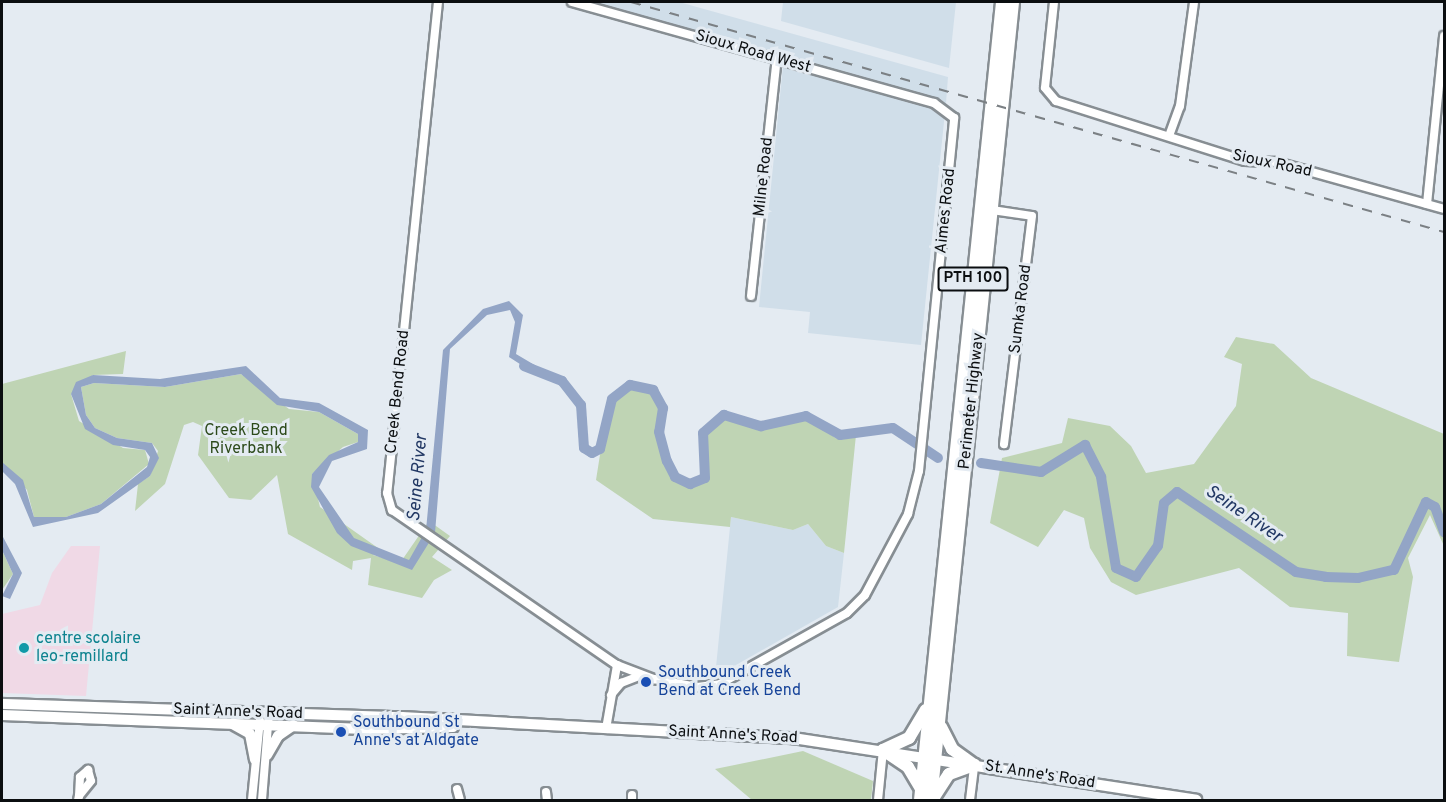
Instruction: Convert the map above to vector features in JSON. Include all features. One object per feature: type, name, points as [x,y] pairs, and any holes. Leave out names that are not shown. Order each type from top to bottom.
[{"type":"highway","name":"Perimeter Highway","points":[[932,801],[930,701],[1002,2]]},
{"type":"highway","name":"Perimeter Highway","points":[[920,795],[939,722],[1013,2]]},
{"type":"highway","points":[[883,750],[909,738],[930,701]]},
{"type":"highway","points":[[939,722],[950,746],[974,765]]},
{"type":"highway","points":[[883,750],[908,767],[920,795]]},
{"type":"highway","points":[[932,801],[949,774],[974,765]]},
{"type":"main road","name":"Saint Anne's Road","points":[[2,704],[265,719],[474,724],[798,738],[883,750]]},
{"type":"main road","name":"Saint Anne's Road","points":[[2,716],[231,723],[265,719],[294,725],[394,729],[474,724]]},
{"type":"main road","points":[[231,723],[250,734],[255,760]]},
{"type":"main road","points":[[267,755],[278,736],[294,725]]},
{"type":"main road","name":"St. Anne's Road","points":[[883,750],[1196,801]]},
{"type":"street","name":"Creek Bend Road","points":[[438,2],[387,493],[392,510],[437,546],[617,665],[642,675],[697,687],[720,684],[847,613],[892,551],[919,471],[922,438]]},
{"type":"street","name":"Sioux Road West","points":[[572,2],[934,103]]},
{"type":"street","name":"Sioux Road","points":[[1054,2],[1045,81],[1046,93],[1056,101],[1245,160],[1276,162],[1444,209]]},
{"type":"street","points":[[1169,136],[1180,106],[1194,2]]},
{"type":"street","points":[[1427,204],[1444,36]]},
{"type":"street","name":"Milne Road","points":[[751,296],[777,58]]},
{"type":"street","name":"Aimes Road","points":[[922,438],[955,125],[950,110],[934,103]]},
{"type":"street","name":"Sumka Road","points":[[992,210],[1032,216],[1004,444]]},
{"type":"street","points":[[606,729],[609,697],[617,665]]},
{"type":"street","points":[[609,697],[621,683],[642,675]]},
{"type":"street","points":[[262,801],[267,755],[265,719]]},
{"type":"street","points":[[252,801],[255,760],[265,719]]},
{"type":"street","points":[[878,801],[883,750]]},
{"type":"street","points":[[970,801],[974,765]]},
{"type":"street","points":[[457,789],[460,801]]},
{"type":"shaded area","points":[[583,2],[679,2],[948,77],[946,103]]},
{"type":"shaded area","points":[[783,2],[956,2],[949,68],[781,21]]},
{"type":"shaded area","points":[[783,66],[945,112],[921,345],[808,333],[810,312],[759,307]]},
{"type":"shaded area","points":[[731,517],[793,530],[808,524],[826,546],[844,553],[838,607],[715,677]]},
{"type":"shaded area","points":[[71,546],[100,546],[86,696],[2,693],[2,614],[40,605],[52,573]]},
{"type":"green space","points":[[1236,337],[1274,344],[1311,378],[1444,434],[1444,546],[1430,515],[1408,558],[1413,577],[1399,662],[1347,656],[1348,613],[1290,607],[1239,568],[1136,595],[1111,582],[1090,548],[1084,518],[1064,510],[1038,547],[990,523],[1002,458],[1062,443],[1068,418],[1110,426],[1131,446],[1146,473],[1194,464],[1236,406],[1242,364],[1224,357]]},
{"type":"green space","points":[[126,351],[123,374],[93,375],[71,394],[79,421],[123,448],[145,450],[149,464],[101,504],[66,517],[34,517],[27,490],[2,462],[2,384]]},
{"type":"green space","name":"Creek Bend Riverbank","points":[[241,374],[289,409],[319,412],[358,434],[358,442],[343,447],[312,474],[320,507],[378,548],[373,555],[400,563],[429,521],[450,536],[432,557],[452,570],[434,580],[422,598],[368,585],[371,558],[353,561],[352,570],[288,534],[277,475],[251,500],[229,498],[198,455],[202,426],[193,422],[184,425],[165,484],[135,511],[138,484],[150,476],[158,451],[152,443],[117,438],[95,428],[86,415],[81,387],[94,383],[165,387]]},
{"type":"green space","points":[[647,385],[660,397],[659,430],[672,470],[691,484],[705,480],[707,473],[703,434],[726,414],[768,424],[807,418],[837,439],[856,435],[844,553],[826,546],[808,524],[793,530],[731,517],[730,527],[653,519],[596,480],[608,404],[624,390]]},
{"type":"green space","points":[[2,550],[13,574],[2,590]]},
{"type":"green space","points":[[803,751],[873,781],[871,800],[752,800],[715,769]]},
{"type":"water","name":"Seine River","points":[[509,301],[523,315],[516,354],[538,367],[537,375],[509,357],[515,322],[510,310],[487,315],[450,349],[435,533],[412,570],[351,546],[337,533],[311,487],[312,474],[329,455],[358,442],[358,434],[319,412],[277,405],[241,374],[165,387],[94,383],[81,387],[86,415],[95,428],[117,438],[152,443],[159,458],[150,476],[98,513],[33,527],[15,484],[2,471],[2,462],[23,480],[34,517],[66,517],[101,504],[147,467],[150,457],[145,450],[113,445],[85,429],[71,394],[76,382],[93,375],[160,379],[246,366],[280,398],[319,403],[368,430],[367,449],[332,461],[319,487],[354,538],[409,560],[426,530],[443,350],[483,309]]},
{"type":"water","points":[[2,535],[22,573],[10,599],[2,596],[13,574],[2,550]]},
{"type":"waterway","name":"Seine River","points":[[524,366],[562,381],[581,405],[584,448],[592,453],[600,449],[612,399],[630,385],[653,390],[663,408],[659,432],[667,461],[675,477],[690,484],[705,478],[703,433],[724,415],[761,426],[806,416],[840,435],[893,428],[938,458]]},
{"type":"waterway","name":"Seine River","points":[[981,463],[1041,472],[1085,445],[1101,477],[1116,568],[1136,577],[1158,546],[1164,503],[1177,492],[1296,572],[1326,577],[1358,578],[1394,570],[1426,502],[1435,507],[1444,532]]},
{"type":"railway","points":[[631,2],[1444,232]]},
{"type":"place","name":"centre scolaire leo-remillard","points":[[24,648]]},
{"type":"place","name":"Southbound Creek Bend at Creek Bend","points":[[646,682]]},
{"type":"place","name":"Southbound St Anne's at Aldgate","points":[[341,732]]}]
